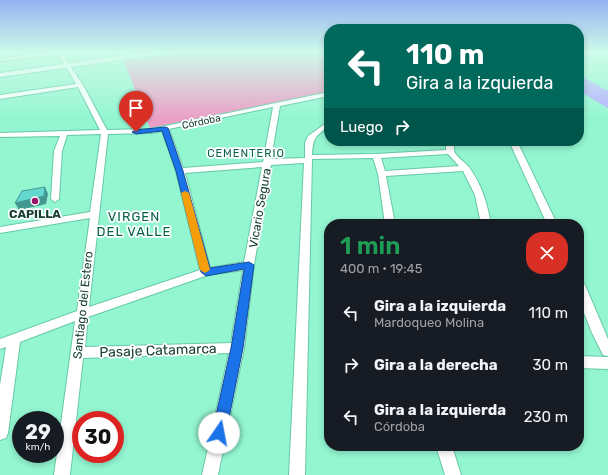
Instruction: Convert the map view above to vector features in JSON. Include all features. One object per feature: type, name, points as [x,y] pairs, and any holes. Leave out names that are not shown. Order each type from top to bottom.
[{"type":"street","points":[[0,76],[12,74]]},
{"type":"street","points":[[73,74],[80,85],[105,133]]},
{"type":"street","points":[[0,97],[80,85]]},
{"type":"street","name":"Córdoba","points":[[0,135],[151,131],[324,95]]},
{"type":"street","name":"Vicario Segura","points":[[210,475],[237,348],[249,265],[277,105]]},
{"type":"street","points":[[297,475],[309,143],[312,136],[324,127]]},
{"type":"street","points":[[165,128],[180,171],[206,272]]},
{"type":"street","name":"Santiago del Estero","points":[[62,475],[105,133]]},
{"type":"street","points":[[55,199],[58,151],[64,134]]},
{"type":"street","points":[[449,146],[450,152],[465,168],[481,196],[485,219]]},
{"type":"street","points":[[515,146],[550,219]]},
{"type":"street","points":[[180,171],[309,158],[450,152]]},
{"type":"street","points":[[376,156],[382,174],[389,219]]},
{"type":"street","points":[[382,174],[465,168]]},
{"type":"street","points":[[0,230],[94,214]]},
{"type":"street","points":[[0,344],[82,314],[206,272],[249,265]]},
{"type":"street","points":[[584,298],[598,333],[608,351]]},
{"type":"street","points":[[0,433],[14,339]]},
{"type":"street","name":"Pasaje Catamarca","points":[[78,353],[237,348]]},
{"type":"street","points":[[584,362],[608,363]]},
{"type":"street","points":[[446,451],[453,475]]},
{"type":"shaded area","points":[[129,74],[324,74],[324,93],[150,128]]},
{"type":"shaded area","points":[[584,78],[608,91],[608,108],[584,94]]},
{"type":"building","points":[[45,187],[44,196],[15,203],[22,191]]},
{"type":"slow traffic","points":[[185,193],[205,270]]},
{"type":"place","name":"CAPILLA","points":[[35,201]]},
{"type":"district","name":"CEMENTERIO","points":[[246,153]]},
{"type":"district","name":"VIRGEN DEL VALLE","points":[[134,224]]},
{"type":"route","points":[[136,132],[165,128],[180,171],[206,272],[249,265],[237,348],[219,433]]}]
